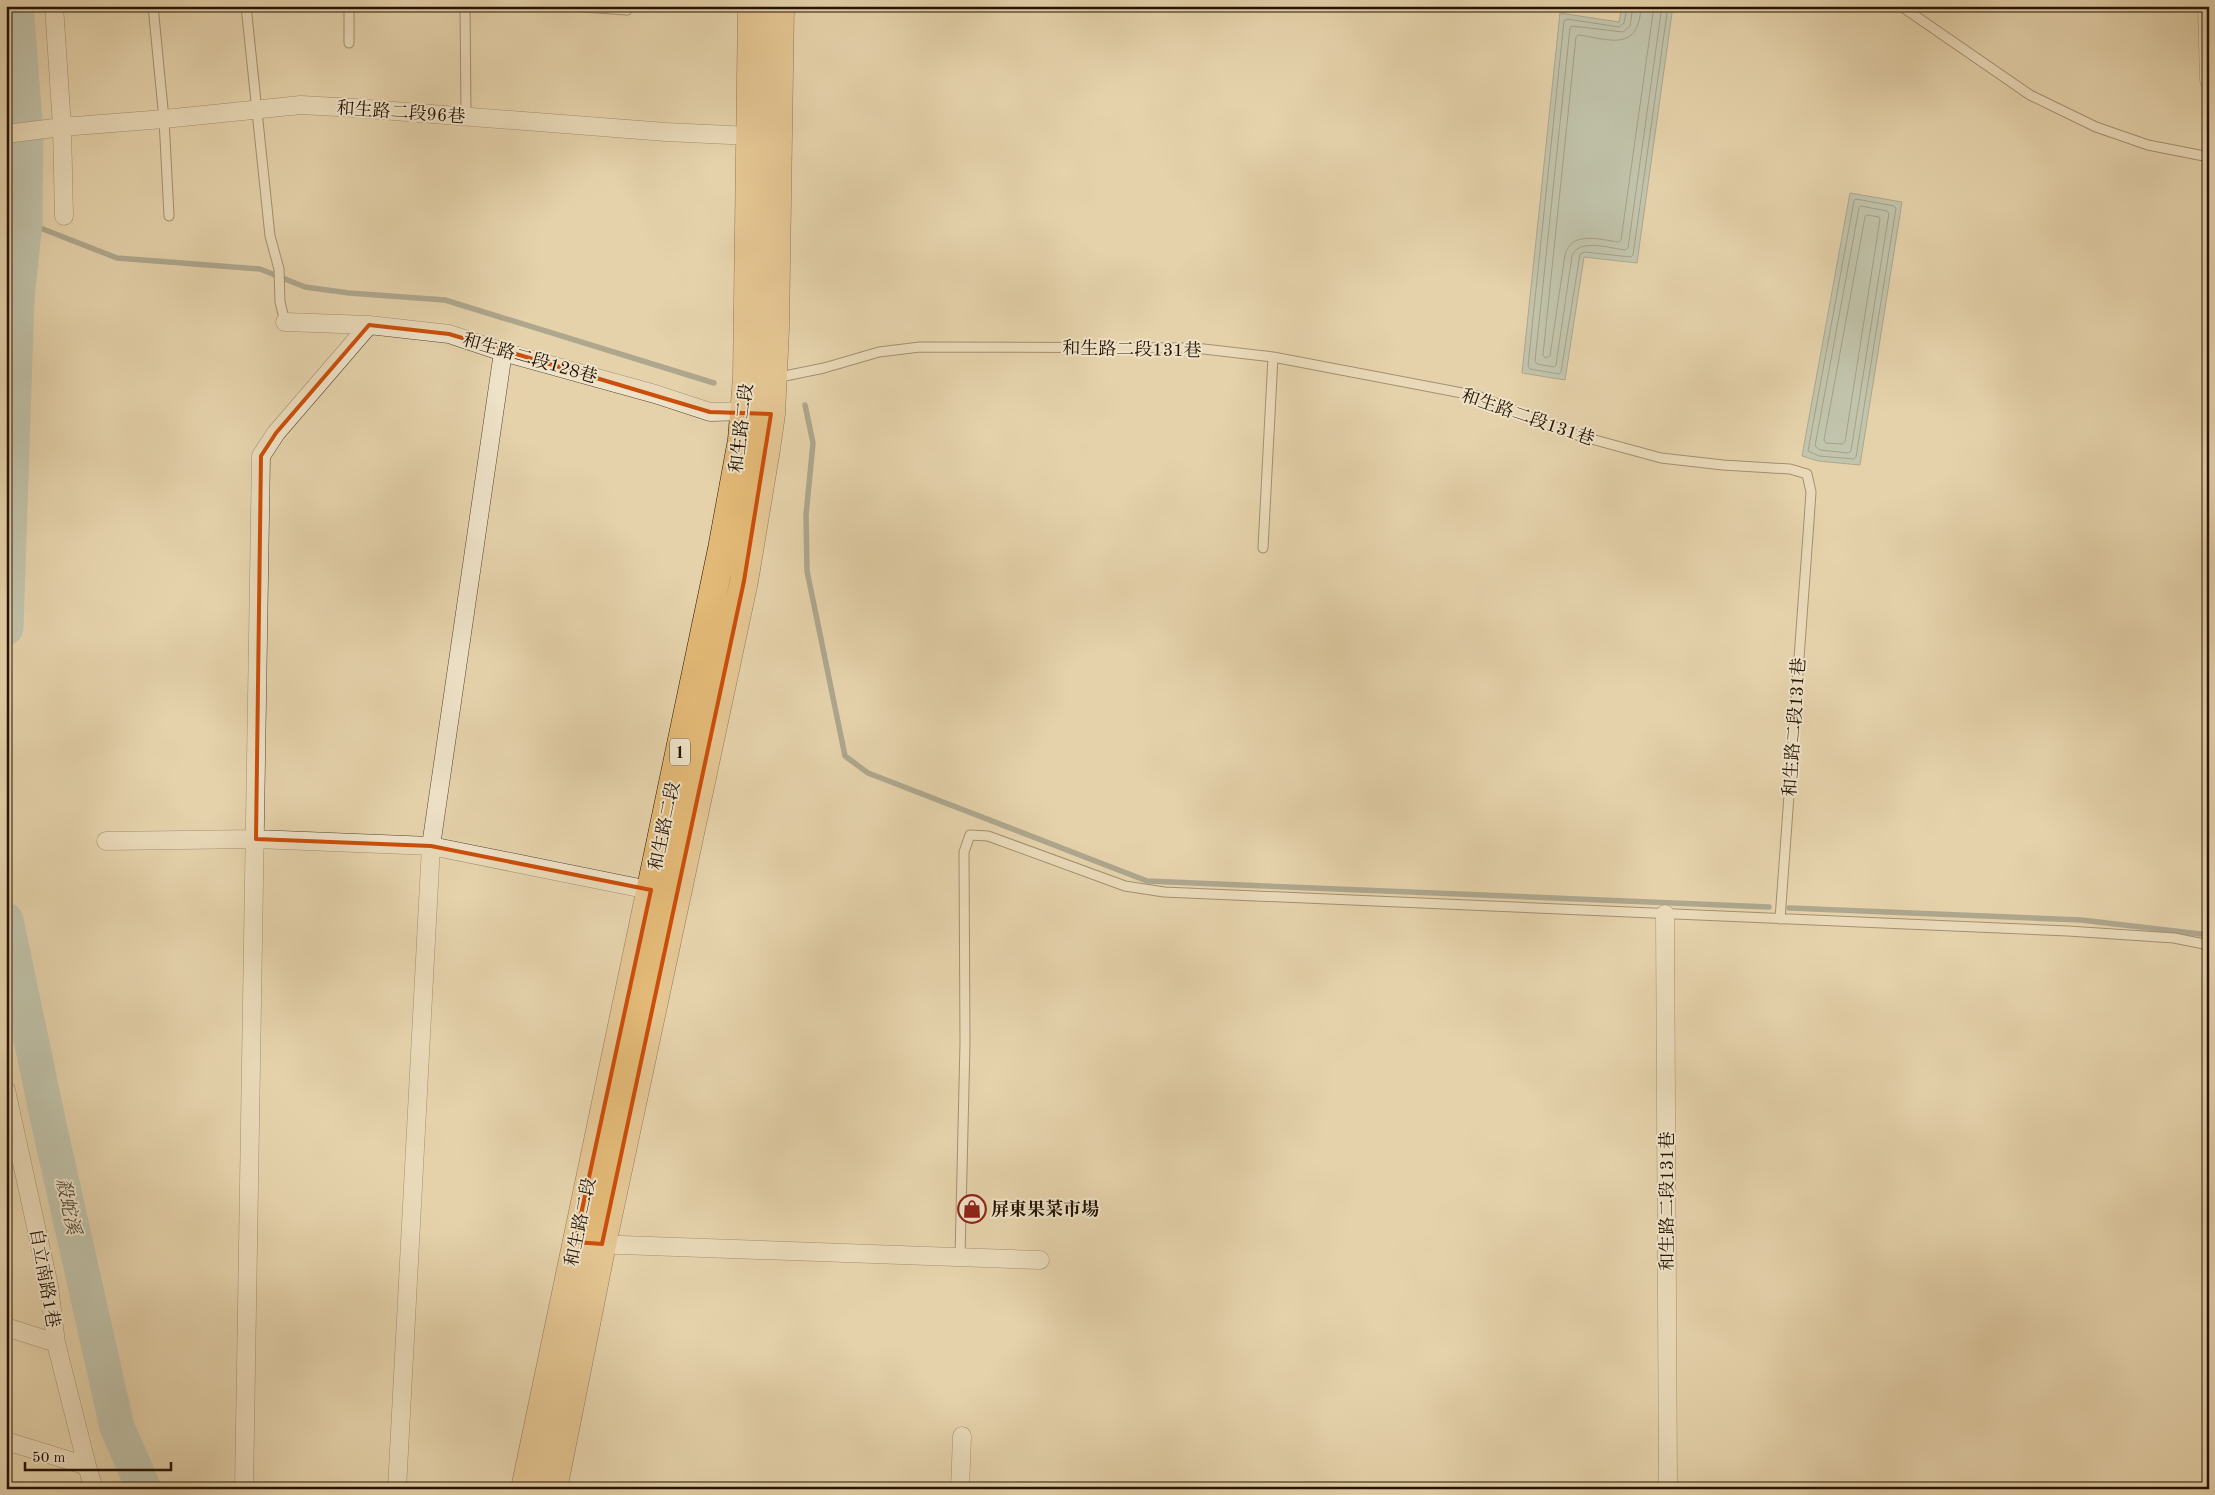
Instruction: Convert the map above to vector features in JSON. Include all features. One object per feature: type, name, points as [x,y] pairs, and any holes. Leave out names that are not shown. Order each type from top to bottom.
[{"type":"main road","name":"和生路二段","points":[[554,1489],[602,1244],[744,581],[760,378],[750,136],[752,6]]},
{"type":"main road","name":"和生路二段","points":[[760,378],[775,329],[780,6]]},
{"type":"main road","name":"和生路二段","points":[[525,1489],[575,1242],[722,549],[758,412]]},
{"type":"street","points":[[54,6],[57,128],[64,216]]},
{"type":"street","points":[[2207,6],[2209,80]]},
{"type":"street","name":"和生路二段96巷","points":[[6,134],[302,105],[666,132],[750,136]]},
{"type":"street","name":"和生路二段128巷","points":[[286,322],[369,325],[449,334],[503,352],[655,394],[710,412],[758,412]]},
{"type":"street","points":[[244,1489],[261,456],[276,433],[369,325]]},
{"type":"street","points":[[397,1489],[431,846],[503,352]]},
{"type":"street","points":[[106,841],[256,839],[431,846],[677,895]]},
{"type":"street","name":"和生路二段131巷","points":[[1665,914],[1668,1489]]},
{"type":"street","name":"自立南路1巷","points":[[6,1090],[11,1129],[50,1286],[56,1343],[86,1466],[94,1489]]},
{"type":"street","points":[[575,1242],[1040,1260]]},
{"type":"street","points":[[6,1327],[56,1343]]},
{"type":"street","points":[[960,1489],[962,1436]]},
{"type":"street","points":[[6,1441],[86,1466]]},
{"type":"lane","points":[[152,6],[164,119],[169,216]]},
{"type":"lane","points":[[246,6],[270,236],[279,269],[280,302],[286,322]]},
{"type":"lane","points":[[349,6],[349,44]]},
{"type":"lane","points":[[465,6],[466,116]]},
{"type":"lane","points":[[568,6],[627,10]]},
{"type":"lane","points":[[1901,6],[2038,99],[2096,127],[2148,145],[2209,157]]},
{"type":"lane","name":"和生路二段131巷","points":[[760,378],[824,368],[879,352],[920,347],[1195,348],[1273,357],[1478,396],[1573,434],[1661,458],[1723,465],[1790,469],[1807,474],[1811,492],[1810,511],[1780,919]]},
{"type":"lane","points":[[1262,548],[1273,357]]},
{"type":"lane","points":[[960,1257],[965,1043],[964,852],[970,835],[988,836],[1124,886],[1164,892],[2068,931],[2174,938],[2209,945]]},
{"type":"highlighted area","points":[[369,325],[449,334],[710,412],[771,414],[744,581],[602,1244],[575,1242],[651,890],[431,846],[256,839],[261,456],[276,433]]},
{"type":"water","points":[[1622,6],[1673,6],[1637,263],[1584,257],[1565,380],[1522,373],[1560,13],[1619,22]]},
{"type":"water","points":[[1850,193],[1902,202],[1860,465],[1818,461],[1802,456]]},
{"type":"waterway","name":"殺蛇溪","points":[[6,628],[17,298],[25,222],[26,134],[16,6]]},
{"type":"waterway","points":[[25,222],[117,258],[260,269],[305,287],[349,293],[445,300],[714,383]]},
{"type":"waterway","points":[[805,405],[813,443],[806,515],[807,571],[845,756],[868,773],[1147,881],[1769,907]]},
{"type":"waterway","points":[[1789,908],[2081,920],[2209,935]]},
{"type":"waterway","name":"殺蛇溪","points":[[6,920],[49,1125],[117,1427],[144,1489]]},
{"type":"place","name":"屏東果菜市場","points":[[972,1209]]}]
